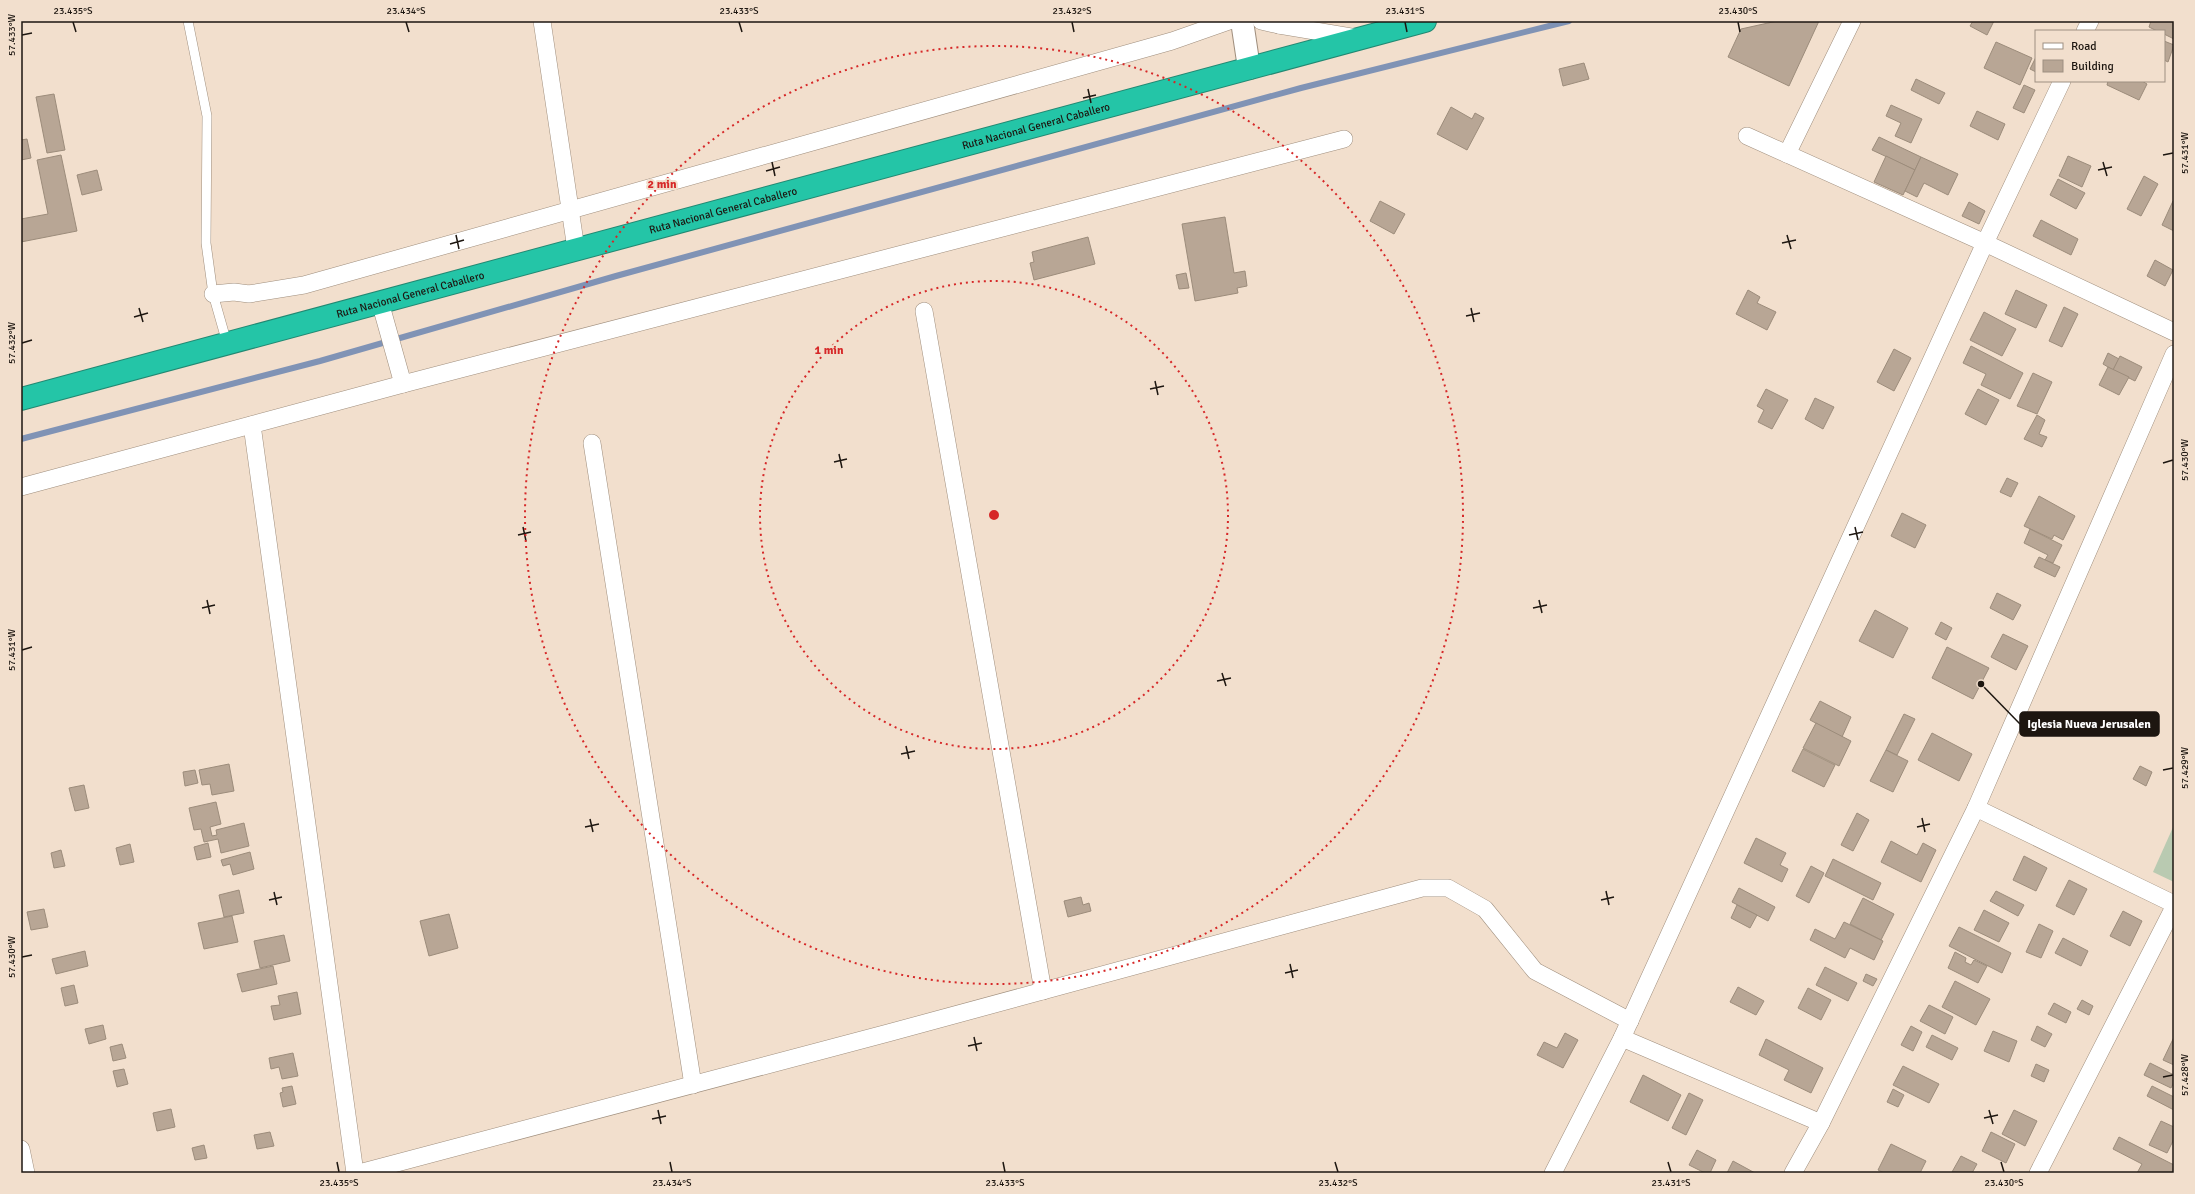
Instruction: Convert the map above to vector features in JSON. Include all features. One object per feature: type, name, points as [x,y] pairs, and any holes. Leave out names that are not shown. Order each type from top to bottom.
[{"type":"highway","name":"Ruta Nacional General Caballero","points":[[21,399],[1425,21]]},
{"type":"street","points":[[542,21],[576,249]]},
{"type":"street","points":[[213,294],[234,292],[249,294],[304,285],[1172,40],[1229,21]]},
{"type":"street","points":[[1242,21],[1249,68]]},
{"type":"street","points":[[1261,21],[1285,22],[1361,38]]},
{"type":"street","points":[[1787,154],[1852,21]]},
{"type":"street","points":[[2086,30],[2090,21]]},
{"type":"street","points":[[1553,1173],[1630,1021],[1985,244],[2062,82]]},
{"type":"street","points":[[1747,136],[2174,332]]},
{"type":"street","points":[[21,487],[403,384],[1344,139]]},
{"type":"street","points":[[380,302],[403,384]]},
{"type":"street","points":[[924,311],[1043,991]]},
{"type":"street","points":[[1793,1173],[1821,1124],[1976,808],[2174,354]]},
{"type":"street","points":[[252,425],[355,1173]]},
{"type":"street","points":[[592,443],[693,1085]]},
{"type":"street","points":[[1976,808],[2174,904]]},
{"type":"street","points":[[359,1173],[693,1085],[1422,888],[1448,888],[1485,909],[1535,971],[1630,1021]]},
{"type":"street","points":[[2038,1173],[2174,907]]},
{"type":"street","points":[[1622,1038],[1821,1124]]},
{"type":"street","points":[[21,1150],[26,1173]]},
{"type":"lane","points":[[188,21],[207,116],[206,243],[213,294],[228,344]]},
{"type":"green space","points":[[2174,825],[2174,882],[2153,872]]},
{"type":"building","points":[[1777,21],[1819,21],[1789,86],[1728,57],[1741,29]]},
{"type":"building","points":[[1973,21],[1994,21],[1987,35],[1970,26]]},
{"type":"building","points":[[2151,21],[2174,21],[2174,39],[2165,34],[2165,30],[2155,30],[2149,27]]},
{"type":"building","points":[[2165,41],[2174,45],[2168,62],[2165,60]]},
{"type":"building","points":[[1996,42],[2032,58],[2020,85],[1984,68]]},
{"type":"building","points":[[2035,59],[2035,72],[2030,69]]},
{"type":"building","points":[[1584,63],[1589,79],[1563,86],[1559,69]]},
{"type":"building","points":[[1916,79],[1945,93],[1939,104],[1911,90]]},
{"type":"building","points":[[2108,82],[2144,82],[2147,84],[2139,100],[2107,85]]},
{"type":"building","points":[[2024,85],[2035,90],[2024,113],[2013,108]]},
{"type":"building","points":[[54,94],[65,150],[47,153],[36,97]]},
{"type":"building","points":[[1891,105],[1922,119],[1911,143],[1895,136],[1901,123],[1886,116]]},
{"type":"building","points":[[1451,107],[1472,119],[1475,113],[1484,118],[1467,150],[1437,134]]},
{"type":"building","points":[[1977,111],[2005,124],[1998,140],[1970,126]]},
{"type":"building","points":[[1879,137],[1921,157],[1915,170],[1872,150]]},
{"type":"building","points":[[27,139],[31,158],[21,160],[21,140]]},
{"type":"building","points":[[61,155],[77,231],[21,242],[21,219],[48,214],[37,160]]},
{"type":"building","points":[[1886,156],[1915,170],[1903,195],[1874,182]]},
{"type":"building","points":[[2068,156],[2091,166],[2082,187],[2059,176]]},
{"type":"building","points":[[1921,157],[1958,174],[1948,195],[1924,183],[1917,197],[1905,191]]},
{"type":"building","points":[[97,170],[102,190],[82,195],[77,175]]},
{"type":"building","points":[[2144,176],[2158,184],[2141,216],[2127,209]]},
{"type":"building","points":[[2058,179],[2085,193],[2076,209],[2050,195]]},
{"type":"building","points":[[1380,201],[1405,214],[1394,234],[1370,221]]},
{"type":"building","points":[[2174,201],[2174,231],[2162,225]]},
{"type":"building","points":[[1969,202],[1985,211],[1979,224],[1962,216]]},
{"type":"building","points":[[1225,217],[1234,273],[1245,271],[1247,286],[1237,288],[1238,293],[1195,301],[1182,224]]},
{"type":"building","points":[[2041,220],[2078,239],[2071,255],[2033,236]]},
{"type":"building","points":[[1088,237],[1095,264],[1034,280],[1030,263],[1034,262],[1032,252]]},
{"type":"building","points":[[2155,260],[2173,270],[2165,286],[2147,276]]},
{"type":"building","points":[[1186,273],[1189,288],[1179,289],[1176,275]]},
{"type":"building","points":[[1748,290],[1760,297],[1757,303],[1776,312],[1767,330],[1736,314]]},
{"type":"building","points":[[2016,290],[2047,305],[2036,328],[2005,314]]},
{"type":"building","points":[[2064,307],[2078,314],[2062,347],[2049,341]]},
{"type":"building","points":[[1984,312],[2016,329],[2002,356],[1970,340]]},
{"type":"building","points":[[1971,346],[2023,373],[2010,399],[1981,385],[1986,374],[1963,363]]},
{"type":"building","points":[[1894,349],[1911,358],[1894,391],[1877,382]]},
{"type":"building","points":[[2108,353],[2119,359],[2113,370],[2103,364]]},
{"type":"building","points":[[2120,356],[2142,367],[2135,381],[2113,370]]},
{"type":"building","points":[[2108,367],[2129,377],[2119,395],[2099,385]]},
{"type":"building","points":[[2033,373],[2052,382],[2037,414],[2017,406]]},
{"type":"building","points":[[1766,389],[1788,400],[1772,429],[1758,422],[1764,410],[1757,406]]},
{"type":"building","points":[[1978,389],[1999,400],[1986,425],[1965,414]]},
{"type":"building","points":[[1815,398],[1834,407],[1823,429],[1805,419]]},
{"type":"building","points":[[2037,415],[2045,420],[2039,434],[2047,437],[2042,447],[2024,439]]},
{"type":"building","points":[[2007,478],[2018,483],[2011,497],[2000,492]]},
{"type":"building","points":[[2039,496],[2075,516],[2063,540],[2054,535],[2052,539],[2024,526]]},
{"type":"building","points":[[1902,513],[1926,525],[1915,548],[1891,536]]},
{"type":"building","points":[[2030,529],[2062,545],[2053,563],[2045,560],[2048,555],[2024,543]]},
{"type":"building","points":[[2039,557],[2060,567],[2055,577],[2034,567]]},
{"type":"building","points":[[1997,593],[2021,605],[2013,620],[1990,608]]},
{"type":"building","points":[[1875,610],[1908,628],[1893,658],[1859,641]]},
{"type":"building","points":[[1941,622],[1952,628],[1946,640],[1935,634]]},
{"type":"building","points":[[2003,634],[2028,646],[2016,670],[1991,657]]},
{"type":"building","points":[[1947,647],[1989,668],[1973,699],[1932,678]]},
{"type":"building","points":[[1820,701],[1851,717],[1842,737],[1810,720]]},
{"type":"building","points":[[1904,714],[1915,719],[1897,755],[1886,750]]},
{"type":"building","points":[[1816,723],[1851,741],[1839,766],[1803,748]]},
{"type":"building","points":[[1932,733],[1972,754],[1959,781],[1918,760]]},
{"type":"building","points":[[1803,749],[1835,765],[1824,787],[1792,771]]},
{"type":"building","points":[[1886,750],[1908,761],[1893,792],[1870,781]]},
{"type":"building","points":[[229,764],[234,791],[212,795],[210,784],[202,785],[199,770]]},
{"type":"building","points":[[2140,766],[2152,772],[2146,786],[2133,779]]},
{"type":"building","points":[[195,770],[198,783],[185,786],[183,772]]},
{"type":"building","points":[[84,785],[89,808],[75,811],[69,788]]},
{"type":"building","points":[[216,802],[221,824],[210,827],[212,836],[217,835],[216,830],[244,823],[249,846],[221,853],[218,839],[204,842],[201,829],[194,830],[189,808]]},
{"type":"building","points":[[1857,813],[1869,820],[1853,851],[1841,845]]},
{"type":"building","points":[[1756,838],[1786,853],[1780,865],[1788,869],[1782,882],[1744,863]]},
{"type":"building","points":[[1891,841],[1917,855],[1923,843],[1936,850],[1921,882],[1881,862]]},
{"type":"building","points":[[208,843],[211,857],[197,860],[194,847]]},
{"type":"building","points":[[130,844],[134,862],[120,865],[116,848]]},
{"type":"building","points":[[61,850],[65,866],[54,868],[51,853]]},
{"type":"building","points":[[250,852],[254,869],[233,875],[230,864],[223,866],[221,860]]},
{"type":"building","points":[[2024,856],[2047,868],[2036,891],[2013,880]]},
{"type":"building","points":[[1833,859],[1881,883],[1873,900],[1825,876]]},
{"type":"building","points":[[1811,866],[1824,873],[1809,903],[1796,896]]},
{"type":"building","points":[[2069,880],[2087,889],[2074,915],[2056,906]]},
{"type":"building","points":[[1739,888],[1775,907],[1768,921],[1732,902]]},
{"type":"building","points":[[239,890],[244,913],[224,917],[219,895]]},
{"type":"building","points":[[1996,891],[2024,905],[2018,916],[1990,901]]},
{"type":"building","points":[[1081,897],[1083,905],[1089,903],[1091,911],[1068,917],[1064,901]]},
{"type":"building","points":[[1863,898],[1894,914],[1881,940],[1850,924]]},
{"type":"building","points":[[1737,905],[1757,915],[1750,928],[1731,918]]},
{"type":"building","points":[[44,909],[48,927],[31,930],[27,912]]},
{"type":"building","points":[[1984,910],[2009,923],[1999,942],[1974,930]]},
{"type":"building","points":[[2123,911],[2142,921],[2130,946],[2110,936]]},
{"type":"building","points":[[449,914],[458,948],[429,956],[420,921]]},
{"type":"building","points":[[232,916],[238,942],[204,949],[198,923]]},
{"type":"building","points":[[1844,922],[1883,941],[1874,960],[1850,948],[1845,958],[1810,940],[1815,929],[1835,939]]},
{"type":"building","points":[[2039,924],[2053,931],[2041,958],[2026,952]]},
{"type":"building","points":[[1959,927],[2011,953],[2002,973],[1949,946]]},
{"type":"building","points":[[284,935],[290,961],[260,968],[254,941]]},
{"type":"building","points":[[2063,938],[2088,951],[2081,966],[2055,953]]},
{"type":"building","points":[[85,951],[88,966],[56,974],[52,959]]},
{"type":"building","points":[[1955,952],[1966,958],[1965,962],[1971,965],[1974,960],[1987,966],[1978,983],[1948,968]]},
{"type":"building","points":[[273,966],[277,984],[242,992],[237,974]]},
{"type":"building","points":[[1825,967],[1857,983],[1848,1001],[1816,985]]},
{"type":"building","points":[[1866,974],[1877,979],[1873,986],[1863,981]]},
{"type":"building","points":[[1955,981],[1990,999],[1976,1025],[1942,1007]]},
{"type":"building","points":[[74,985],[78,1003],[65,1006],[61,988]]},
{"type":"building","points":[[1738,987],[1764,1001],[1756,1015],[1730,1002]]},
{"type":"building","points":[[1808,988],[1831,1000],[1821,1020],[1798,1008]]},
{"type":"building","points":[[297,992],[301,1014],[274,1020],[271,1006],[280,1005],[278,996]]},
{"type":"building","points":[[2082,1000],[2093,1006],[2089,1015],[2077,1009]]},
{"type":"building","points":[[2054,1003],[2071,1012],[2066,1023],[2048,1014]]},
{"type":"building","points":[[1929,1005],[1953,1017],[1945,1034],[1920,1021]]},
{"type":"building","points":[[103,1025],[106,1039],[89,1044],[85,1029]]},
{"type":"building","points":[[1911,1026],[1922,1032],[1913,1051],[1901,1045]]},
{"type":"building","points":[[2037,1026],[2052,1034],[2045,1047],[2031,1040]]},
{"type":"building","points":[[1993,1031],[2017,1041],[2009,1062],[1984,1051]]},
{"type":"building","points":[[1565,1033],[1578,1040],[1563,1068],[1537,1055],[1544,1042],[1557,1048]]},
{"type":"building","points":[[1932,1035],[1958,1048],[1952,1060],[1926,1047]]},
{"type":"building","points":[[2174,1037],[2174,1065],[2163,1060]]},
{"type":"building","points":[[1766,1039],[1823,1068],[1811,1093],[1784,1080],[1789,1070],[1759,1055]]},
{"type":"building","points":[[122,1044],[126,1058],[113,1061],[110,1047]]},
{"type":"building","points":[[293,1053],[298,1076],[282,1079],[279,1067],[271,1069],[269,1058]]},
{"type":"building","points":[[2150,1063],[2174,1075],[2174,1082],[2171,1088],[2144,1075]]},
{"type":"building","points":[[2036,1064],[2049,1070],[2044,1082],[2031,1076]]},
{"type":"building","points":[[1903,1066],[1939,1084],[1929,1103],[1893,1085]]},
{"type":"building","points":[[124,1069],[128,1084],[117,1087],[113,1071]]},
{"type":"building","points":[[1643,1075],[1681,1095],[1668,1121],[1630,1102]]},
{"type":"building","points":[[292,1086],[296,1104],[283,1107],[280,1093],[283,1092],[282,1088]]},
{"type":"building","points":[[2152,1086],[2174,1097],[2174,1110],[2147,1096]]},
{"type":"building","points":[[1893,1089],[1904,1095],[1898,1107],[1887,1102]]},
{"type":"building","points":[[1689,1093],[1703,1100],[1686,1135],[1672,1128]]},
{"type":"building","points":[[171,1109],[175,1127],[157,1131],[153,1113]]},
{"type":"building","points":[[2014,1110],[2037,1121],[2025,1146],[2002,1134]]},
{"type":"building","points":[[2161,1121],[2174,1127],[2174,1139],[2167,1153],[2149,1145]]},
{"type":"building","points":[[270,1132],[274,1146],[257,1149],[254,1135]]},
{"type":"building","points":[[1991,1132],[2015,1144],[2006,1163],[1982,1151]]},
{"type":"building","points":[[2119,1137],[2174,1165],[2172,1173],[2137,1173],[2142,1164],[2113,1149]]},
{"type":"building","points":[[1891,1144],[1926,1161],[1920,1173],[1884,1173],[1878,1170]]},
{"type":"building","points":[[204,1145],[207,1158],[195,1160],[192,1148]]},
{"type":"building","points":[[1697,1150],[1716,1160],[1710,1173],[1705,1173],[1689,1165]]},
{"type":"building","points":[[1961,1156],[1977,1164],[1972,1173],[1952,1172]]},
{"type":"building","points":[[1733,1161],[1755,1173],[1727,1173]]},
{"type":"waterway","points":[[21,439],[320,361],[616,276],[1301,88],[1569,21]]},
{"type":"place","name":"Iglesia Nueva Jerusalen","points":[[1981,684]]}]
